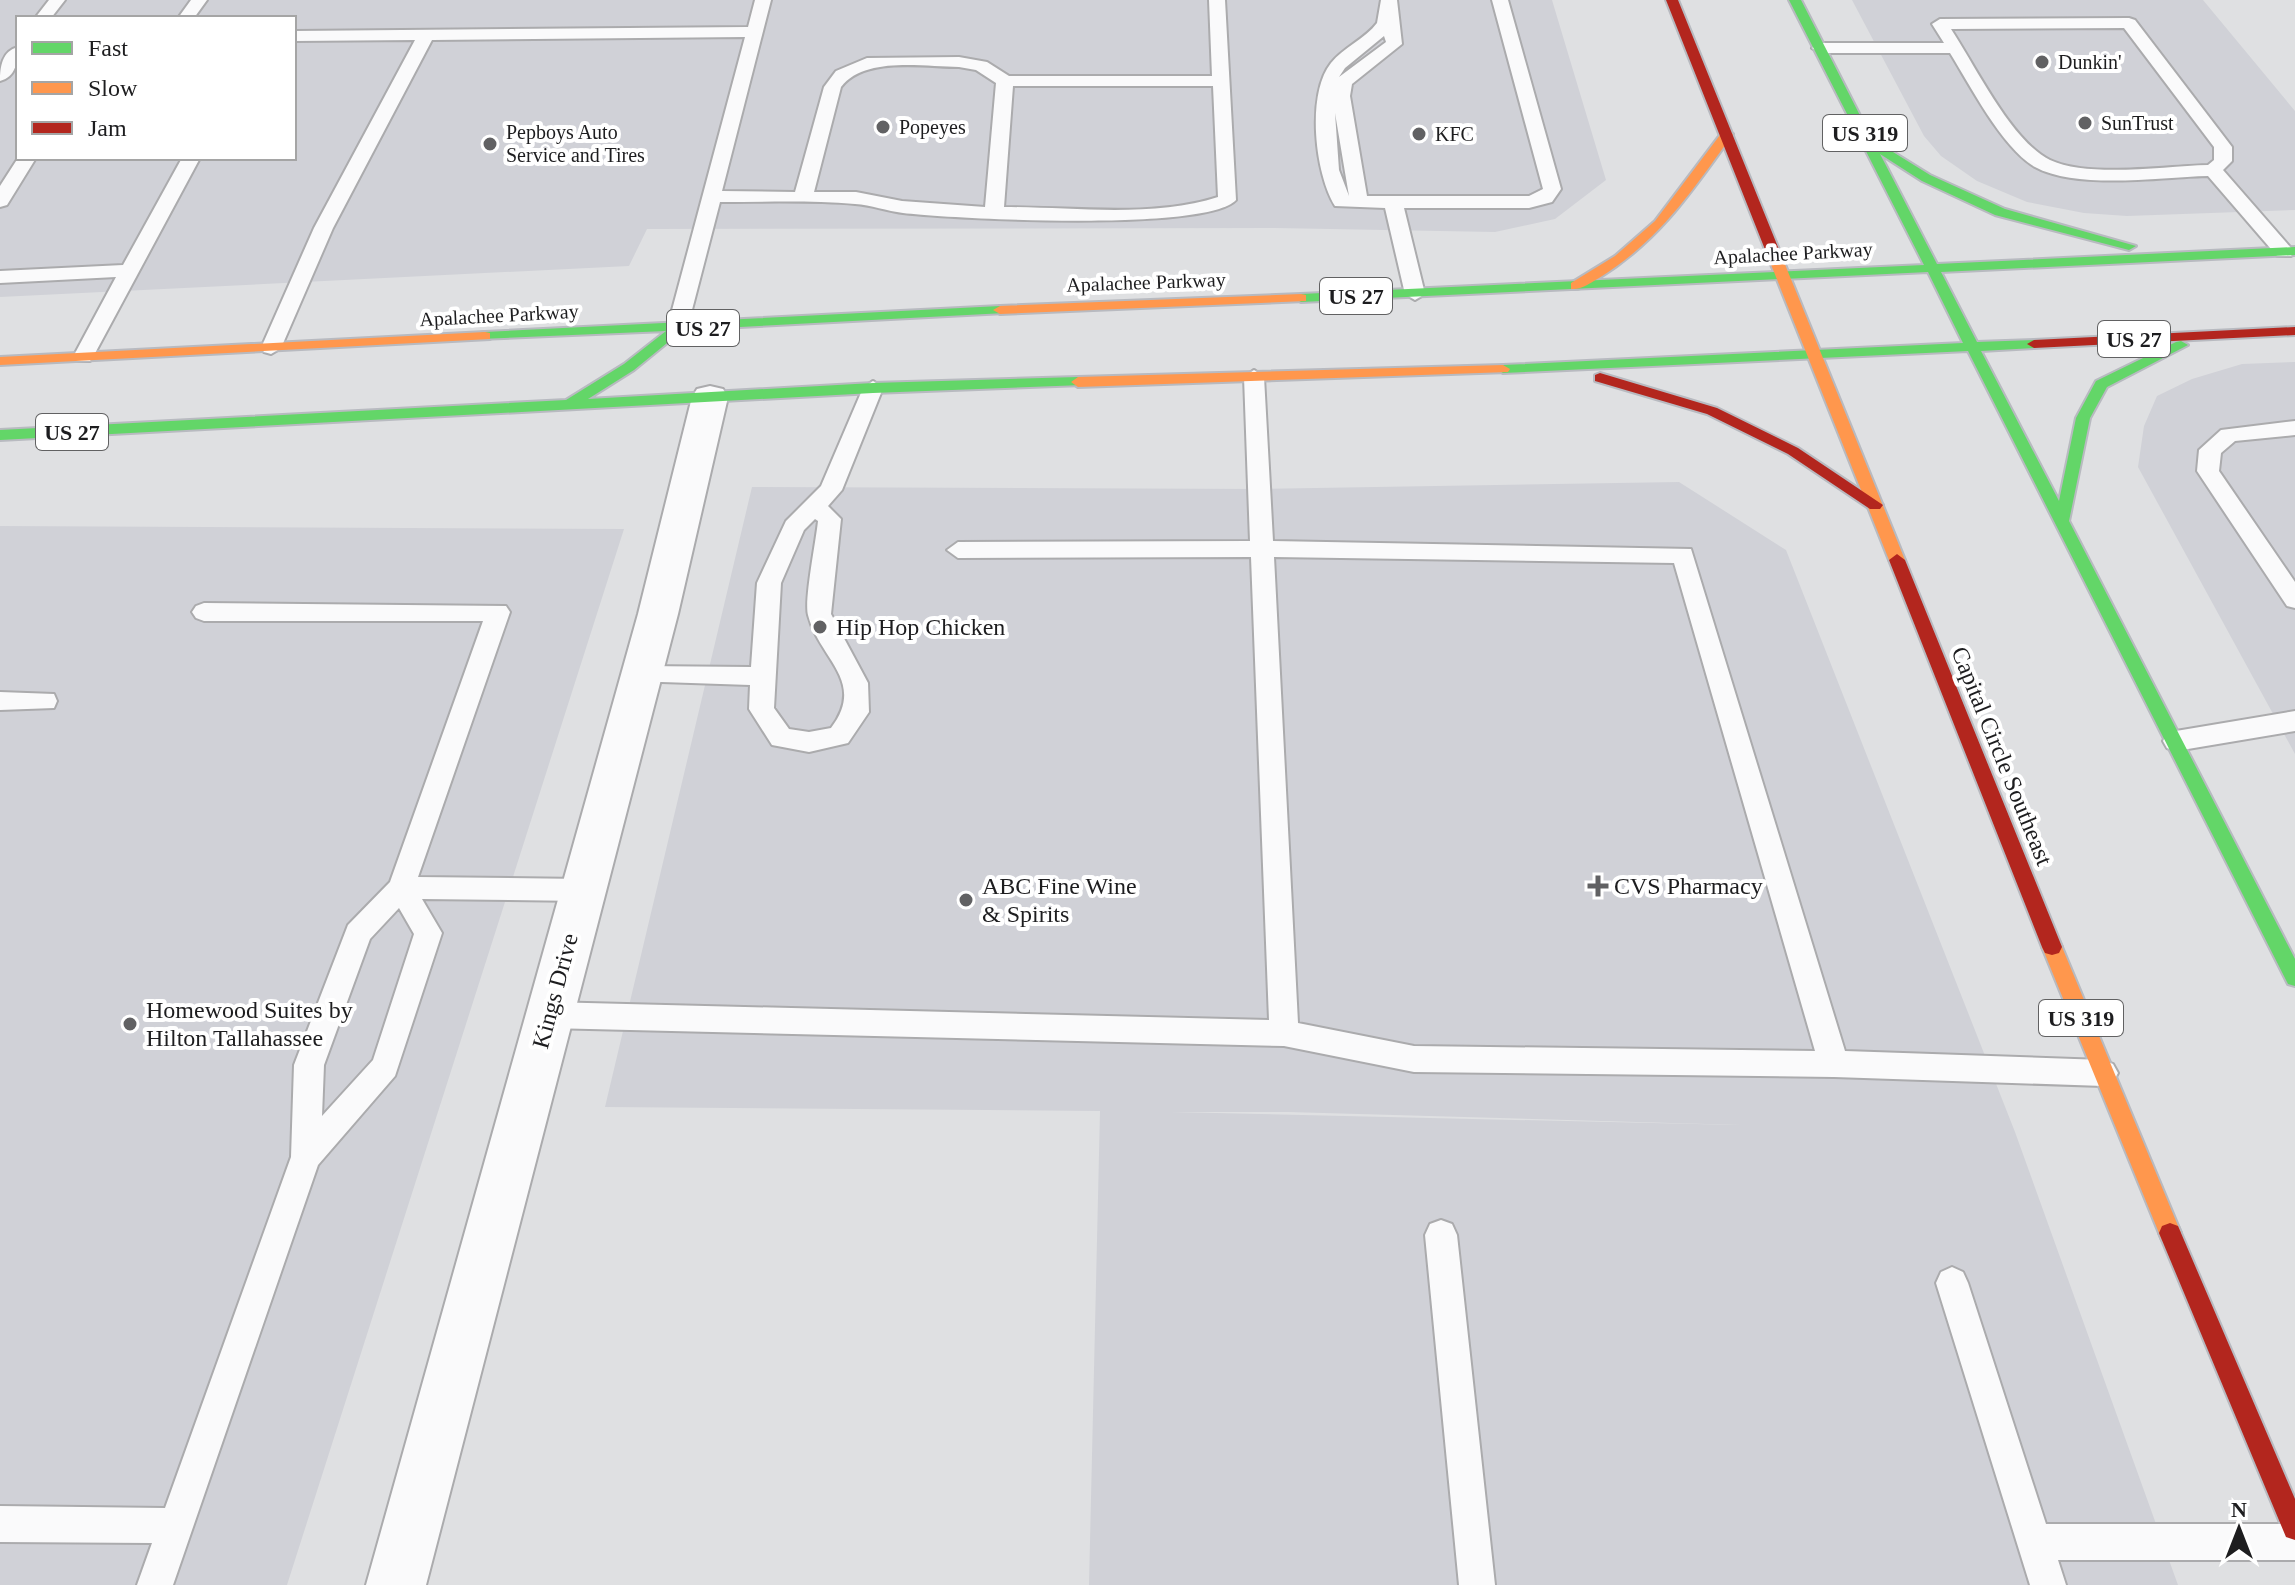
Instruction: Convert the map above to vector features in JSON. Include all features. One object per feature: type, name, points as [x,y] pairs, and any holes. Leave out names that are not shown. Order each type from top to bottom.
[{"type":"main road","name":"Capital Circle Southeast","points":[[1672,0],[1812,355],[2103,1073],[2295,1528]]},
{"type":"main road","name":"US 319","points":[[1795,0],[2063,518],[2295,978]]},
{"type":"main road","points":[[1576,287],[1620,259],[1660,224],[1727,134]]},
{"type":"main road","points":[[1869,142],[1926,178],[2000,212],[2170,257]]},
{"type":"main road","name":"Apalachee Parkway","points":[[0,361],[677,329],[1135,303],[1576,287],[1932,267],[2289,252]]},
{"type":"main road","points":[[569,405],[629,367],[677,329]]},
{"type":"main road","name":"US 27","points":[[0,435],[873,388],[1562,367],[2295,331]]},
{"type":"main road","points":[[2063,518],[2083,418],[2101,384],[2202,335]]},
{"type":"main road","points":[[1562,367],[1712,411],[1793,451],[1875,505]]},
{"type":"street","name":"Kings Drive","points":[[396,1585],[641,675],[710,397]]},
{"type":"lane","points":[[45,16],[57,0]]},
{"type":"lane","points":[[677,329],[691,265],[713,196],[763,0]]},
{"type":"lane","points":[[713,196],[856,198],[917,209],[994,213],[1167,213],[1197,210],[1227,200],[1217,0]]},
{"type":"lane","points":[[1390,7],[1383,30],[1343,60],[1332,74],[1327,90],[1331,177],[1342,202],[1529,202],[1545,198],[1552,189],[1500,0]]},
{"type":"lane","points":[[2129,23],[2223,147],[2223,161],[2213,170],[2073,171],[2042,163],[2023,147],[1955,48],[1940,24],[2129,23]]},
{"type":"lane","points":[[296,36],[754,32]]},
{"type":"lane","points":[[271,348],[295,285],[335,202],[426,35]]},
{"type":"lane","points":[[1820,48],[1955,48]]},
{"type":"lane","points":[[0,76],[16,55]]},
{"type":"lane","points":[[803,197],[833,87],[842,75],[867,63],[959,62],[981,66],[1005,81],[1221,81]]},
{"type":"lane","points":[[994,213],[1005,81]]},
{"type":"lane","points":[[0,201],[26,160]]},
{"type":"lane","points":[[83,357],[190,160]]},
{"type":"lane","points":[[2213,170],[2289,252]]},
{"type":"lane","points":[[1393,202],[1415,294]]},
{"type":"lane","points":[[0,277],[129,271]]},
{"type":"lane","points":[[1254,377],[1284,1033]]},
{"type":"lane","points":[[814,506],[830,519],[819,614],[856,683],[857,712],[839,736],[809,742],[781,738],[761,709],[769,583],[794,526],[814,506],[831,490],[873,388]]},
{"type":"lane","points":[[2295,428],[2229,435],[2210,450],[2208,471],[2295,600]]},
{"type":"lane","points":[[958,550],[1261,549],[1683,555],[1834,1064]]},
{"type":"lane","points":[[155,1585],[306,1157],[309,1065],[358,933],[401,888],[498,612],[204,612]]},
{"type":"lane","points":[[641,675],[763,676]]},
{"type":"lane","points":[[0,701],[45,701]]},
{"type":"lane","points":[[2176,741],[2295,721]]},
{"type":"lane","points":[[401,888],[583,890]]},
{"type":"lane","points":[[306,1157],[385,1067],[428,933],[401,888]]},
{"type":"lane","points":[[548,1015],[1284,1033],[1414,1059],[1834,1064],[2103,1073]]},
{"type":"lane","points":[[1441,1235],[1477,1585]]},
{"type":"lane","points":[[1952,1283],[2048,1585]]},
{"type":"lane","points":[[0,1524],[175,1526]]},
{"type":"lane","points":[[2034,1542],[2295,1542]]},
{"type":"shaded area","points":[[0,0],[1552,0],[1606,180],[1555,219],[1495,232],[1275,228],[647,229],[629,266],[0,297]]},
{"type":"shaded area","points":[[1852,0],[2203,0],[2295,111],[2295,210],[2127,216],[2084,213],[2027,202],[1977,181],[1941,156],[1924,136]]},
{"type":"shaded area","points":[[2295,362],[2295,754],[2138,467],[2144,426],[2157,396],[2192,379],[2242,364]]},
{"type":"shaded area","points":[[1679,482],[1786,550],[2015,1132],[2178,1585],[1089,1585],[1100,1111],[605,1107],[752,487],[1259,489]],"holes":[[[1171,1112],[1288,1112],[1740,1125]]]},
{"type":"shaded area","points":[[0,526],[624,529],[287,1585],[0,1585]]},
{"type":"traffic: fast","points":[[1795,0],[2295,978]]},
{"type":"traffic: fast","points":[[1869,142],[1926,178],[2000,212],[2129,246]]},
{"type":"traffic: fast","points":[[1301,298],[2295,251]]},
{"type":"traffic: fast","points":[[485,336],[1000,310]]},
{"type":"traffic: fast","points":[[571,403],[629,367],[677,329]]},
{"type":"traffic: fast","points":[[1503,369],[2034,344]]},
{"type":"traffic: fast","points":[[2063,518],[2083,418],[2101,384],[2181,345]]},
{"type":"traffic: fast","points":[[0,435],[873,388],[1078,382]]},
{"type":"traffic: slow","points":[[1576,286],[1620,259],[1660,224],[1727,134]]},
{"type":"traffic: slow","points":[[1775,257],[1897,560]]},
{"type":"traffic: slow","points":[[1000,310],[1301,298]]},
{"type":"traffic: slow","points":[[0,361],[485,336]]},
{"type":"traffic: slow","points":[[1078,382],[1503,369]]},
{"type":"traffic: slow","points":[[2052,947],[2170,1233]]},
{"type":"traffic: jam","points":[[1672,0],[1775,257]]},
{"type":"traffic: jam","points":[[2034,344],[2295,331]]},
{"type":"traffic: jam","points":[[1600,378],[1712,411],[1793,451],[1875,505]]},
{"type":"traffic: jam","points":[[1897,560],[2052,947]]},
{"type":"traffic: jam","points":[[2170,1233],[2295,1528]]},
{"type":"place","name":"Dunkin'","points":[[2042,62]]},
{"type":"place","name":"SunTrust","points":[[2085,123]]},
{"type":"place","name":"Popeyes","points":[[883,127]]},
{"type":"place","name":"KFC","points":[[1419,134]]},
{"type":"place","name":"Pepboys Auto Service and Tires","points":[[490,144]]},
{"type":"place","name":"Hip Hop Chicken","points":[[820,627]]},
{"type":"place","name":"CVS Pharmacy","points":[[1598,886]]},
{"type":"place","name":"ABC Fine Wine & Spirits","points":[[966,900]]},
{"type":"place","name":"Homewood Suites by Hilton Tallahassee","points":[[130,1024]]}]
